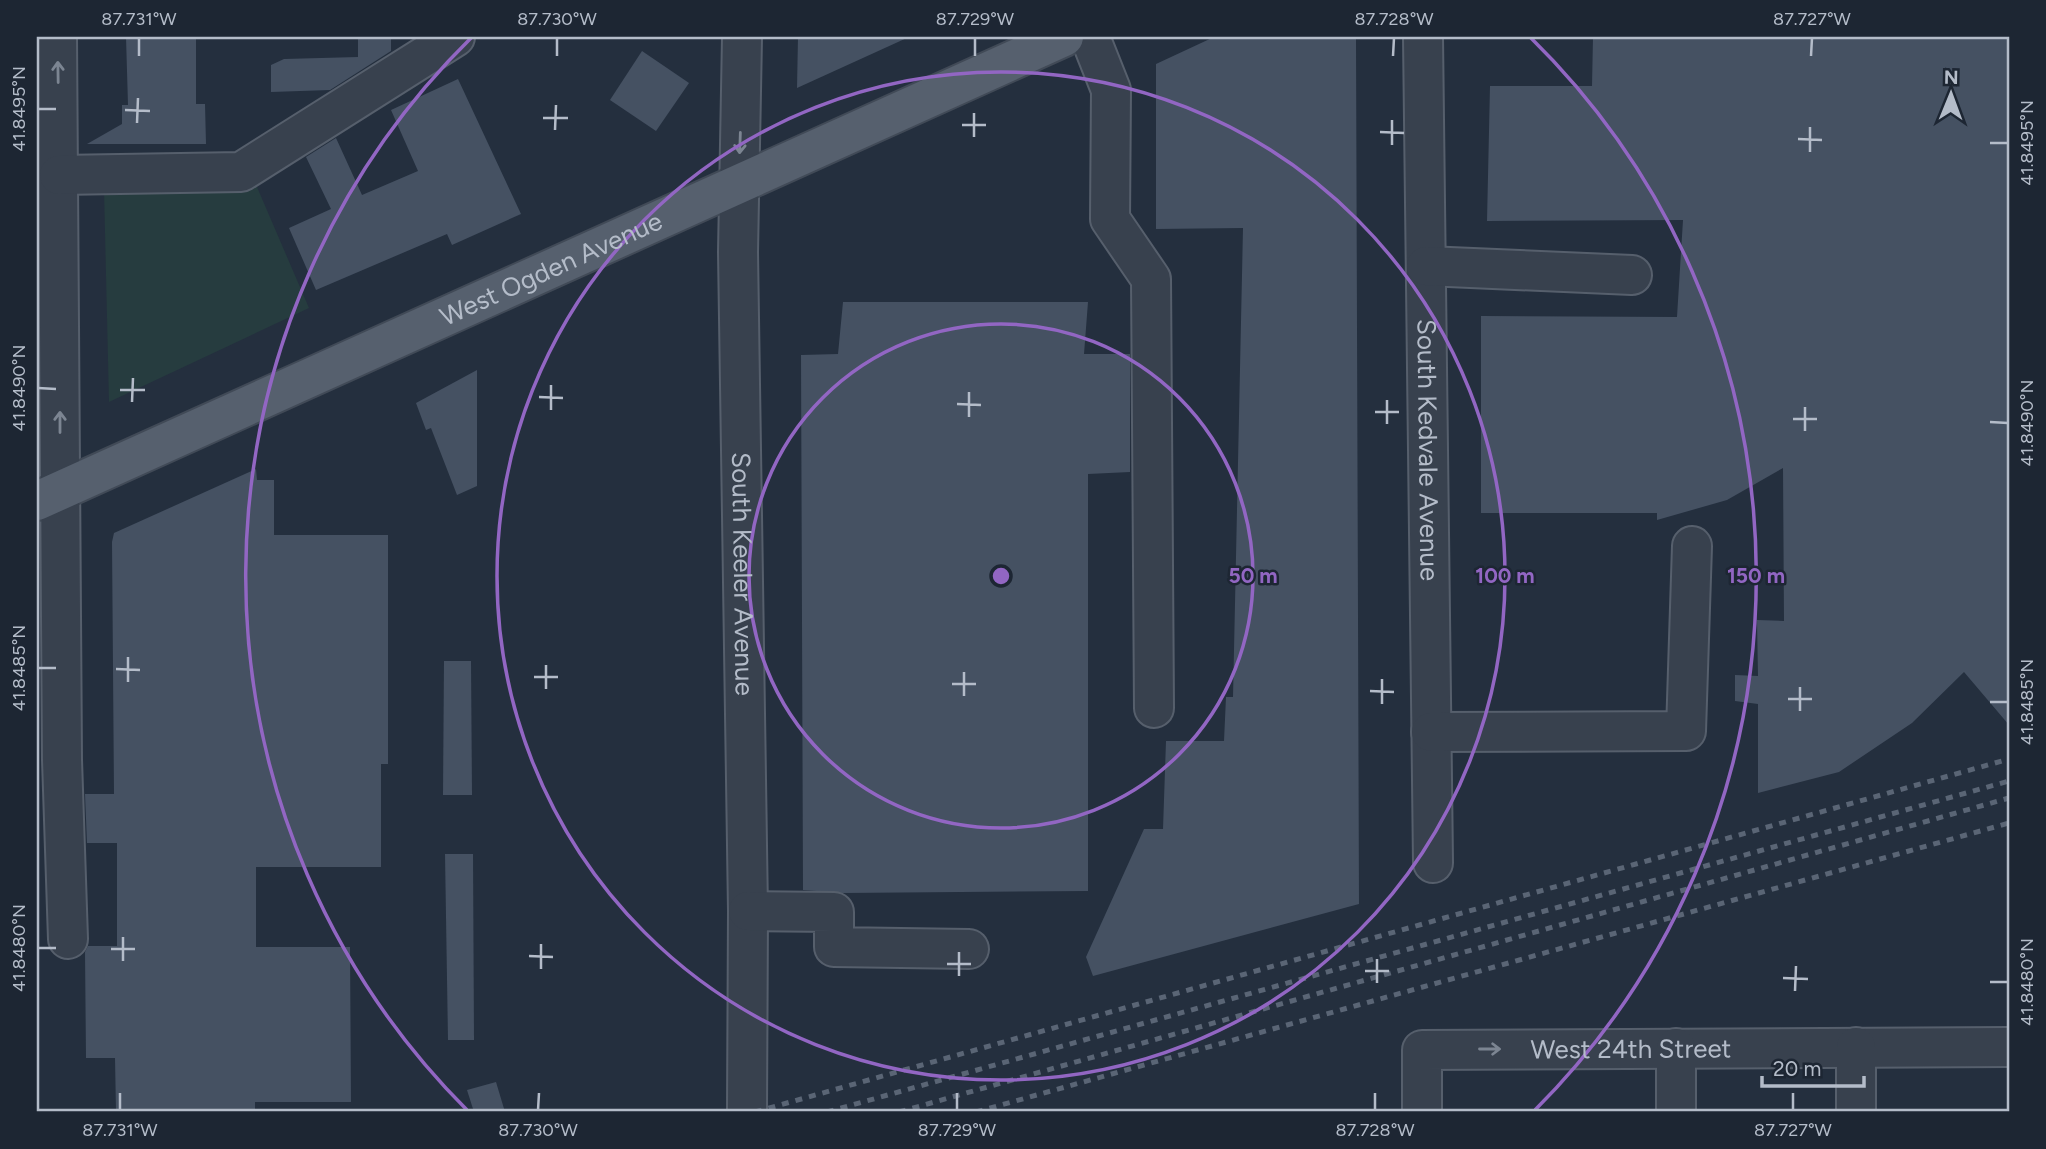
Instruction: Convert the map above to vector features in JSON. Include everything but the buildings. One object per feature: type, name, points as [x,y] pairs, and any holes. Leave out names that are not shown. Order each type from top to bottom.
[{"type":"main road","name":"West Ogden Avenue","points":[[48,496],[1064,37]]},
{"type":"street","points":[[58,37],[59,174],[48,273],[50,767],[68,939]]},
{"type":"street","points":[[59,174],[241,172],[408,52],[455,37]]},
{"type":"street","name":"South Keeler Avenue","points":[[742,37],[739,183],[748,911],[747,1112]]},
{"type":"street","points":[[1090,37],[1111,90],[1110,219],[1150,279],[1154,708]]},
{"type":"street","name":"South Kedvale Avenue","points":[[1423,37],[1433,863]]},
{"type":"street","points":[[1426,266],[1632,275]]},
{"type":"street","points":[[1431,732],[1686,731],[1692,547]]},
{"type":"street","points":[[748,911],[834,912],[834,947],[969,949]]},
{"type":"street","points":[[1856,1047],[1856,1112]]},
{"type":"street","name":"West 24th Street","points":[[1422,1112],[1422,1050],[2009,1047]]},
{"type":"street","points":[[1676,1048],[1676,1112]]},
{"type":"green space","points":[[257,187],[309,308],[109,402],[104,190]]},
{"type":"railway","points":[[755,1112],[2009,759]]},
{"type":"railway","points":[[827,1112],[2009,781]]},
{"type":"railway","points":[[899,1112],[2009,798]]},
{"type":"railway","points":[[976,1112],[2009,823]]}]
